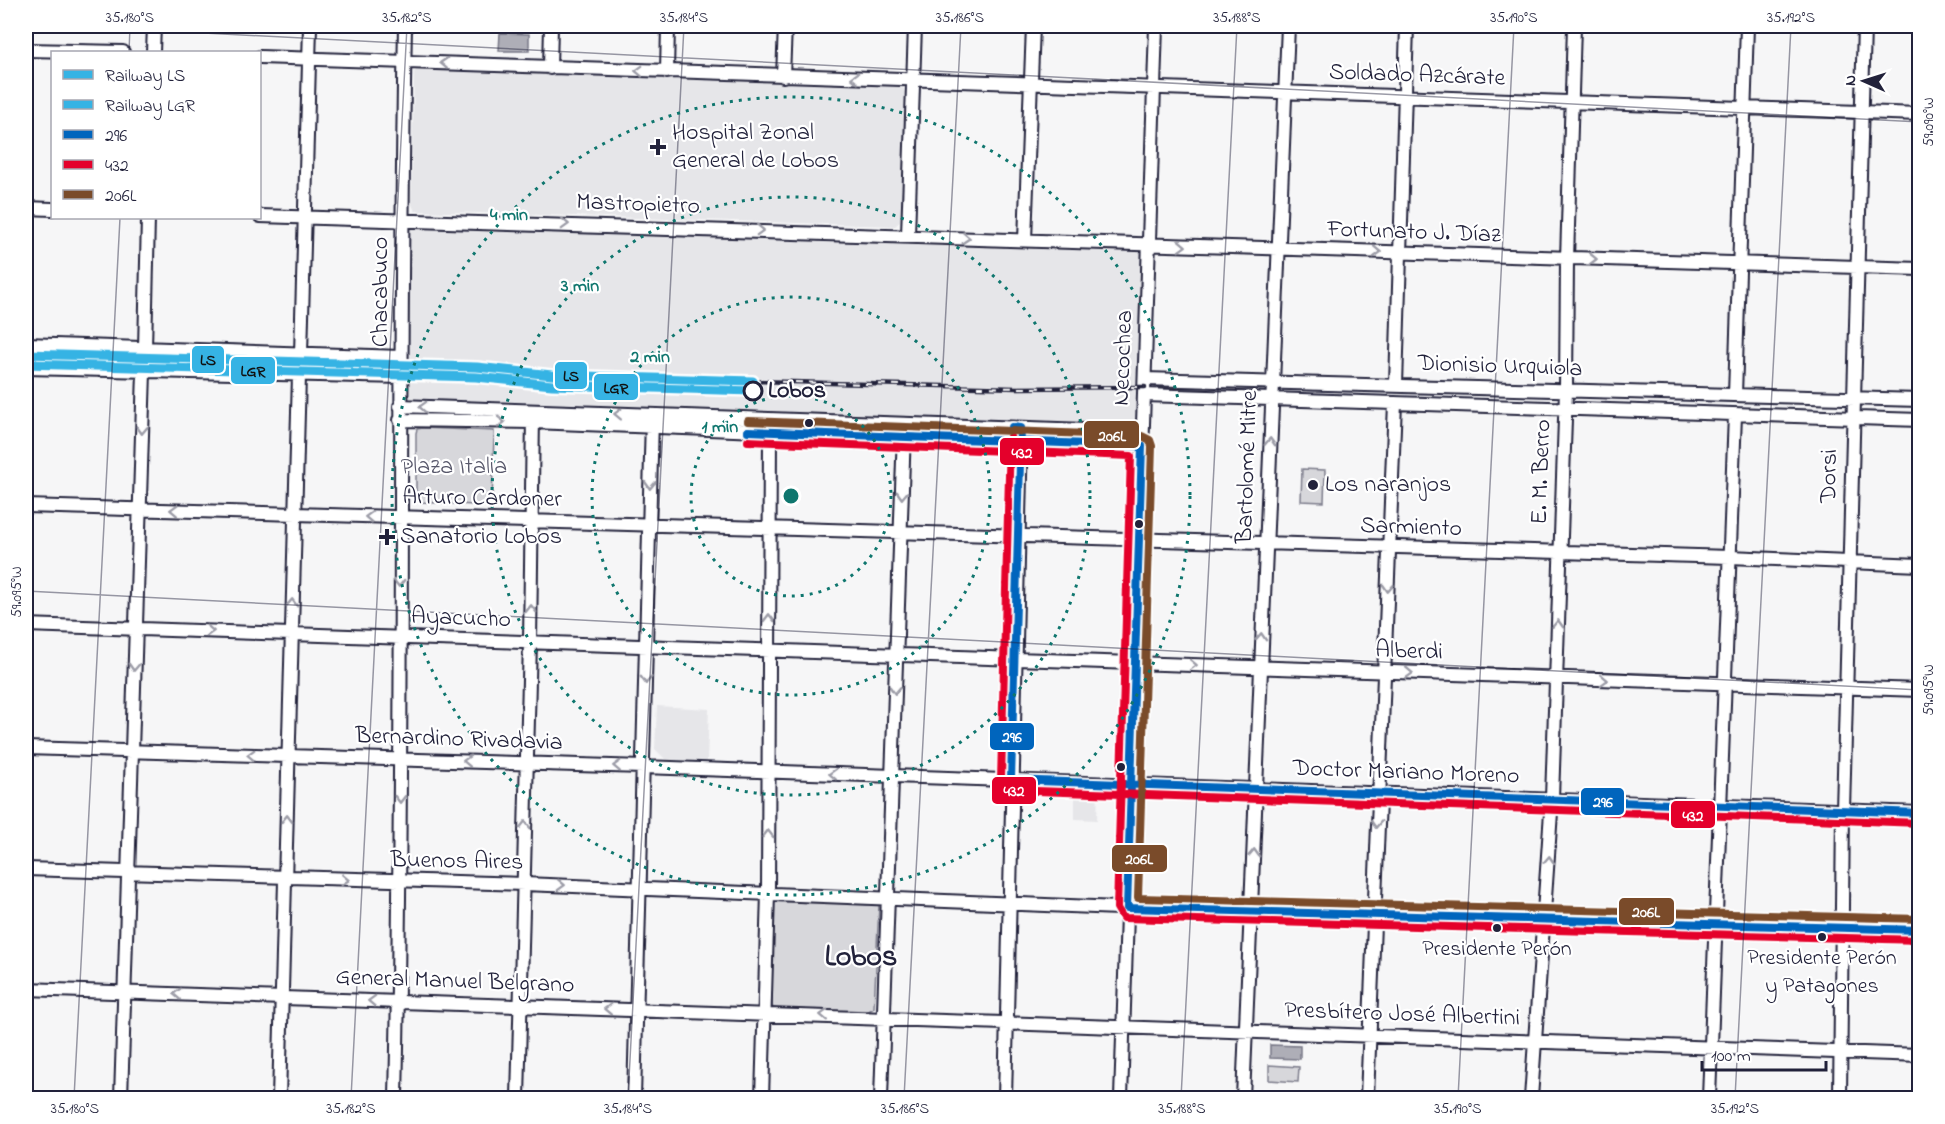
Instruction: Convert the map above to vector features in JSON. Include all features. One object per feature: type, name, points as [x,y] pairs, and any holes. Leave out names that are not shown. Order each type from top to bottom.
[{"type":"street","points":[[153,51],[154,26]]},
{"type":"street","points":[[301,354],[310,26]]},
{"type":"street","name":"Chacabuco","points":[[396,1098],[400,882],[400,406],[405,26]]},
{"type":"street","points":[[550,68],[551,26]]},
{"type":"street","points":[[667,72],[668,26]]},
{"type":"street","points":[[783,76],[785,26]]},
{"type":"street","points":[[908,235],[915,26]]},
{"type":"street","points":[[1025,240],[1033,26]]},
{"type":"street","name":"Necochea","points":[[1121,1098],[1129,784],[1140,540],[1156,26]]},
{"type":"street","name":"Bartolomé Mitre","points":[[1243,1098],[1288,26]]},
{"type":"street","points":[[1396,385],[1407,26]]},
{"type":"street","name":"E. M. Berro","points":[[1531,1098],[1546,919],[1552,798],[1566,390],[1567,259],[1574,26]]},
{"type":"street","points":[[1735,395],[1747,26]]},
{"type":"street","name":"Dorsi","points":[[1840,1098],[1843,810],[1864,26]]},
{"type":"street","points":[[26,50],[74,51]]},
{"type":"street","name":"Soldado Azcárate","points":[[261,57],[1153,87],[1744,110],[1920,114]]},
{"type":"street","points":[[26,208],[51,209]]},
{"type":"street","name":"Mastropietro","points":[[261,216],[908,235]]},
{"type":"street","points":[[145,349],[148,219]]},
{"type":"street","name":"Fortunato J. Díaz","points":[[908,235],[1567,259],[1920,269]]},
{"type":"street","points":[[26,344],[401,357]]},
{"type":"street","points":[[26,368],[401,377]]},
{"type":"street","points":[[121,1098],[144,372]]},
{"type":"street","points":[[279,1098],[299,376]]},
{"type":"street","name":"Dionisio Urquiola","points":[[1145,379],[1920,400]]},
{"type":"street","name":"Dionisio Urquiola","points":[[1144,395],[1920,420]]},
{"type":"street","points":[[1367,1098],[1372,915],[1395,403]]},
{"type":"street","points":[[400,406],[533,416],[652,421],[741,424],[802,420],[1142,432]]},
{"type":"street","points":[[1709,1098],[1735,415]]},
{"type":"street","points":[[400,420],[533,416]]},
{"type":"street","points":[[518,1098],[530,642],[533,416]]},
{"type":"street","points":[[802,420],[802,433]]},
{"type":"street","points":[[634,1098],[648,646],[652,421]]},
{"type":"street","points":[[741,424],[770,432],[1142,446]]},
{"type":"street","points":[[881,1098],[904,424]]},
{"type":"street","points":[[1005,1098],[1021,428]]},
{"type":"street","points":[[762,1098],[768,893],[770,432]]},
{"type":"street","name":"Arturo Cardoner","points":[[26,506],[901,532]]},
{"type":"street","name":"Sarmiento","points":[[901,532],[1390,549],[1730,557],[1920,565]]},
{"type":"street","name":"Ayacucho","points":[[26,625],[896,654]]},
{"type":"street","name":"Alberdi","points":[[896,654],[1920,690]]},
{"type":"street","name":"Bernardino Rivadavia","points":[[26,748],[892,776]]},
{"type":"street","name":"Doctor Mariano Moreno","points":[[892,776],[1920,813]]},
{"type":"street","name":"Buenos Aires","points":[[26,869],[641,888],[1127,908],[1920,930]]},
{"type":"street","name":"General Manuel Belgrano","points":[[26,989],[883,1017]]},
{"type":"street","name":"Presbítero José Albertini","points":[[883,1017],[1920,1054]]},
{"type":"shaded area","points":[[500,33],[529,34],[529,51],[499,51]]},
{"type":"shaded area","name":"Hospital Zonal General de Lobos","points":[[418,69],[902,86],[905,92],[901,221],[895,226],[415,211],[411,203],[414,72]]},
{"type":"shaded area","points":[[407,224],[1144,250],[1138,425],[405,400]]},
{"type":"shaded area","points":[[657,706],[709,709],[707,761],[666,760],[655,749]]},
{"type":"shaded area","points":[[1075,790],[1098,791],[1097,820],[1075,819]]},
{"type":"shaded area","points":[[1270,1045],[1300,1046],[1300,1059],[1270,1058]]},
{"type":"green space","name":"Plaza Italia","points":[[417,429],[494,431],[492,506],[420,502],[416,499],[416,433]]},
{"type":"green space","name":"Los naranjos","points":[[1302,469],[1325,470],[1324,502],[1301,501]]},
{"type":"green space","points":[[777,899],[875,902],[879,905],[874,1008],[865,1013],[780,1010],[772,1007],[773,905]]},
{"type":"green space","points":[[1269,1065],[1299,1067],[1298,1082],[1269,1080]]},
{"type":"railway","points":[[753,381],[1017,388],[1145,387]]},
{"type":"rail line","name":"LS","points":[[26,354],[477,367],[552,375],[753,381]]},
{"type":"rail line","name":"LGR","points":[[26,364],[476,377],[552,385],[753,391]]},
{"type":"transit line","name":"206L","points":[[748,421],[1142,436],[1150,440],[1152,446],[1138,898],[1920,919]]},
{"type":"transit line","name":"296","points":[[1012,427],[1021,428],[1011,780],[1920,813]]},
{"type":"transit line","name":"296","points":[[748,431],[1142,446],[1127,908],[1920,930]]},
{"type":"transit line","name":"432","points":[[1010,437],[1001,780],[1007,790],[1920,823]]},
{"type":"transit line","name":"432","points":[[748,441],[1131,456],[1117,908],[1123,918],[1920,940]]},
{"type":"place","name":"Hospital Zonal General de Lobos","points":[[658,147]]},
{"type":"place","name":"Lobos","points":[[753,391]]},
{"type":"place","name":"Los naranjos","points":[[1313,485]]},
{"type":"place","name":"Sanatorio Lobos","points":[[387,537]]},
{"type":"place","name":"Presidente Perón","points":[[1497,928]]},
{"type":"place","name":"Presidente Perón y Patagones","points":[[1822,937]]},
{"type":"district","name":"Lobos","points":[[861,958]]}]
